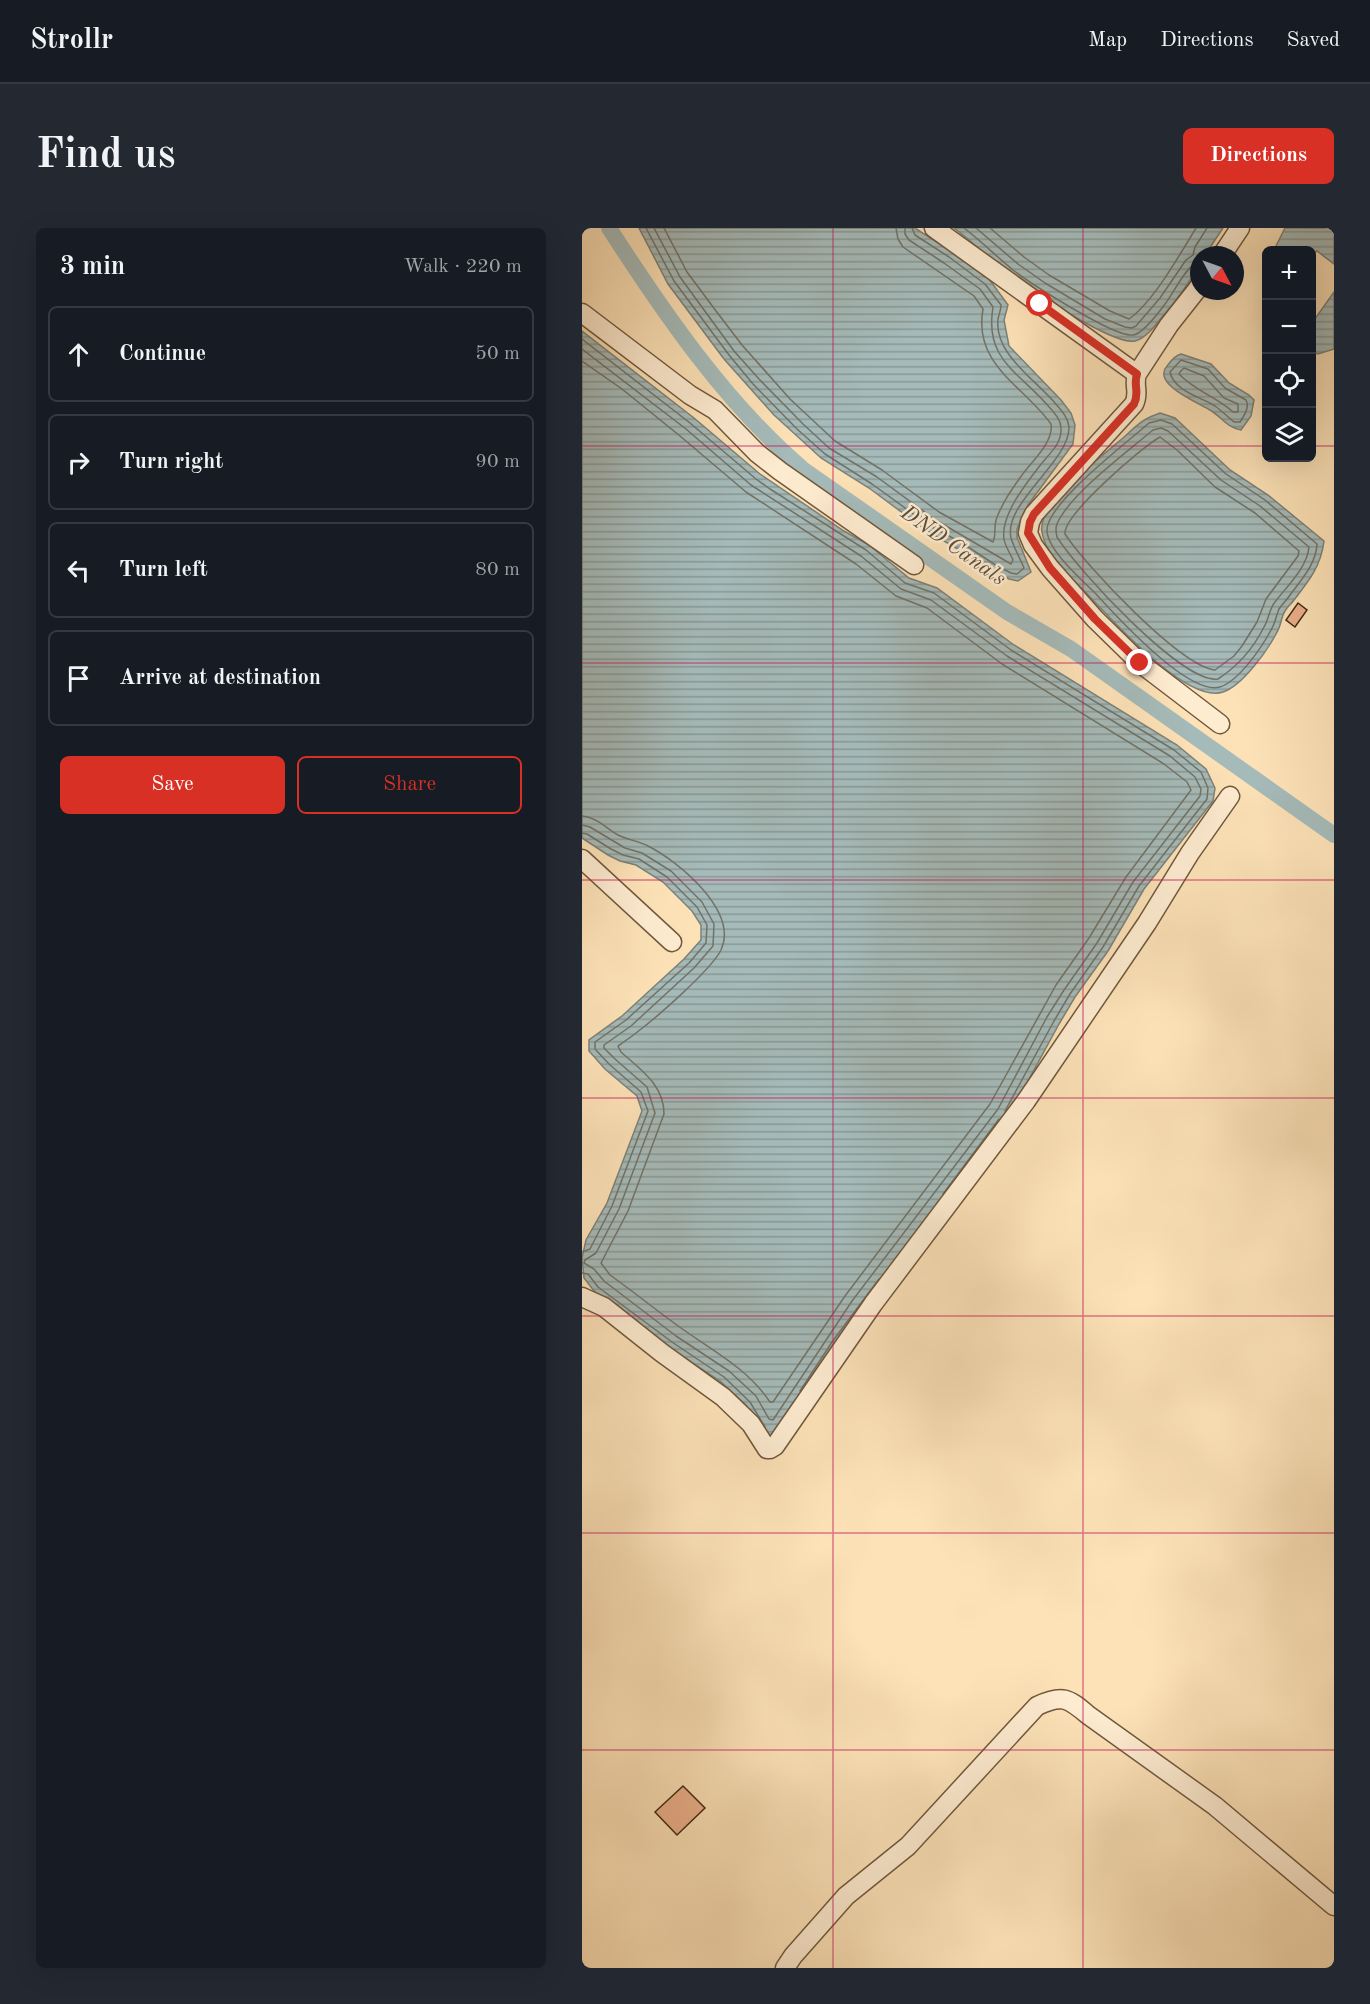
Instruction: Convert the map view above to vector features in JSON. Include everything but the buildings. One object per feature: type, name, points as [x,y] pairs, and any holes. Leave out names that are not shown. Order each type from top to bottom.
[{"type":"street","points":[[934,228],[1137,374]]},
{"type":"street","points":[[1228,246],[1239,228]]},
{"type":"street","points":[[1190,298],[1169,325],[1137,374],[1135,381],[1138,397],[1134,404],[1034,514],[1028,533],[1050,568],[1095,619],[1140,663],[1220,724]]},
{"type":"street","points":[[582,313],[690,395],[715,410],[757,453],[780,471],[914,565]]},
{"type":"street","points":[[582,1297],[604,1307],[723,1397],[751,1424],[767,1449],[775,1446],[873,1304],[1026,1101],[1230,796]]},
{"type":"street","points":[[582,859],[672,942]]},
{"type":"street","points":[[785,1968],[846,1896],[908,1845],[1037,1706],[1050,1700],[1070,1700],[1215,1806],[1334,1906]]},
{"type":"water","points":[[639,228],[915,228],[989,279],[1008,305],[1004,320],[1009,346],[1061,400],[1071,413],[1075,425],[1073,444],[1028,505],[1017,529],[1017,537],[1031,572],[1018,581],[1009,579],[927,531],[869,488],[821,458],[774,415],[724,359],[668,284]]},
{"type":"water","points":[[954,228],[1223,228],[1211,246],[1190,246],[1190,281],[1149,333],[1135,341],[1110,335],[1092,326],[1053,304],[1004,270]]},
{"type":"water","points":[[1285,228],[1334,228],[1334,264],[1316,252],[1316,246],[1276,246]]},
{"type":"water","points":[[1334,292],[1334,349],[1318,354],[1316,353],[1316,317]]},
{"type":"water","points":[[582,331],[694,418],[760,474],[844,531],[869,545],[909,578],[937,588],[1014,645],[1177,745],[1206,769],[1215,788],[1213,801],[1144,889],[1108,951],[1075,997],[1009,1116],[772,1443],[746,1405],[720,1381],[668,1347],[594,1291],[584,1278],[582,1258],[586,1240],[607,1203],[642,1111],[637,1096],[605,1069],[589,1051],[589,1040],[622,1016],[684,959],[701,940],[701,925],[692,911],[663,882],[636,865],[608,855],[582,838]]},
{"type":"water","points":[[1181,354],[1211,364],[1229,383],[1254,400],[1251,416],[1241,430],[1232,427],[1210,410],[1178,392],[1165,379],[1164,373],[1167,366]]},
{"type":"water","points":[[1160,413],[1175,418],[1230,470],[1268,495],[1324,541],[1314,573],[1286,610],[1267,648],[1238,683],[1223,692],[1208,692],[1190,686],[1152,658],[1115,624],[1061,567],[1044,541],[1043,521],[1053,503],[1086,469],[1138,424]]},
{"type":"waterway","name":"DND Canals","points":[[609,228],[674,325],[698,356],[748,416],[804,470],[1007,612],[1071,649],[1334,835]]},
{"type":"route","points":[[1040,304],[1137,374],[1135,381],[1138,397],[1134,404],[1034,514],[1028,533],[1033,545],[1050,568],[1095,619],[1140,663]]}]
